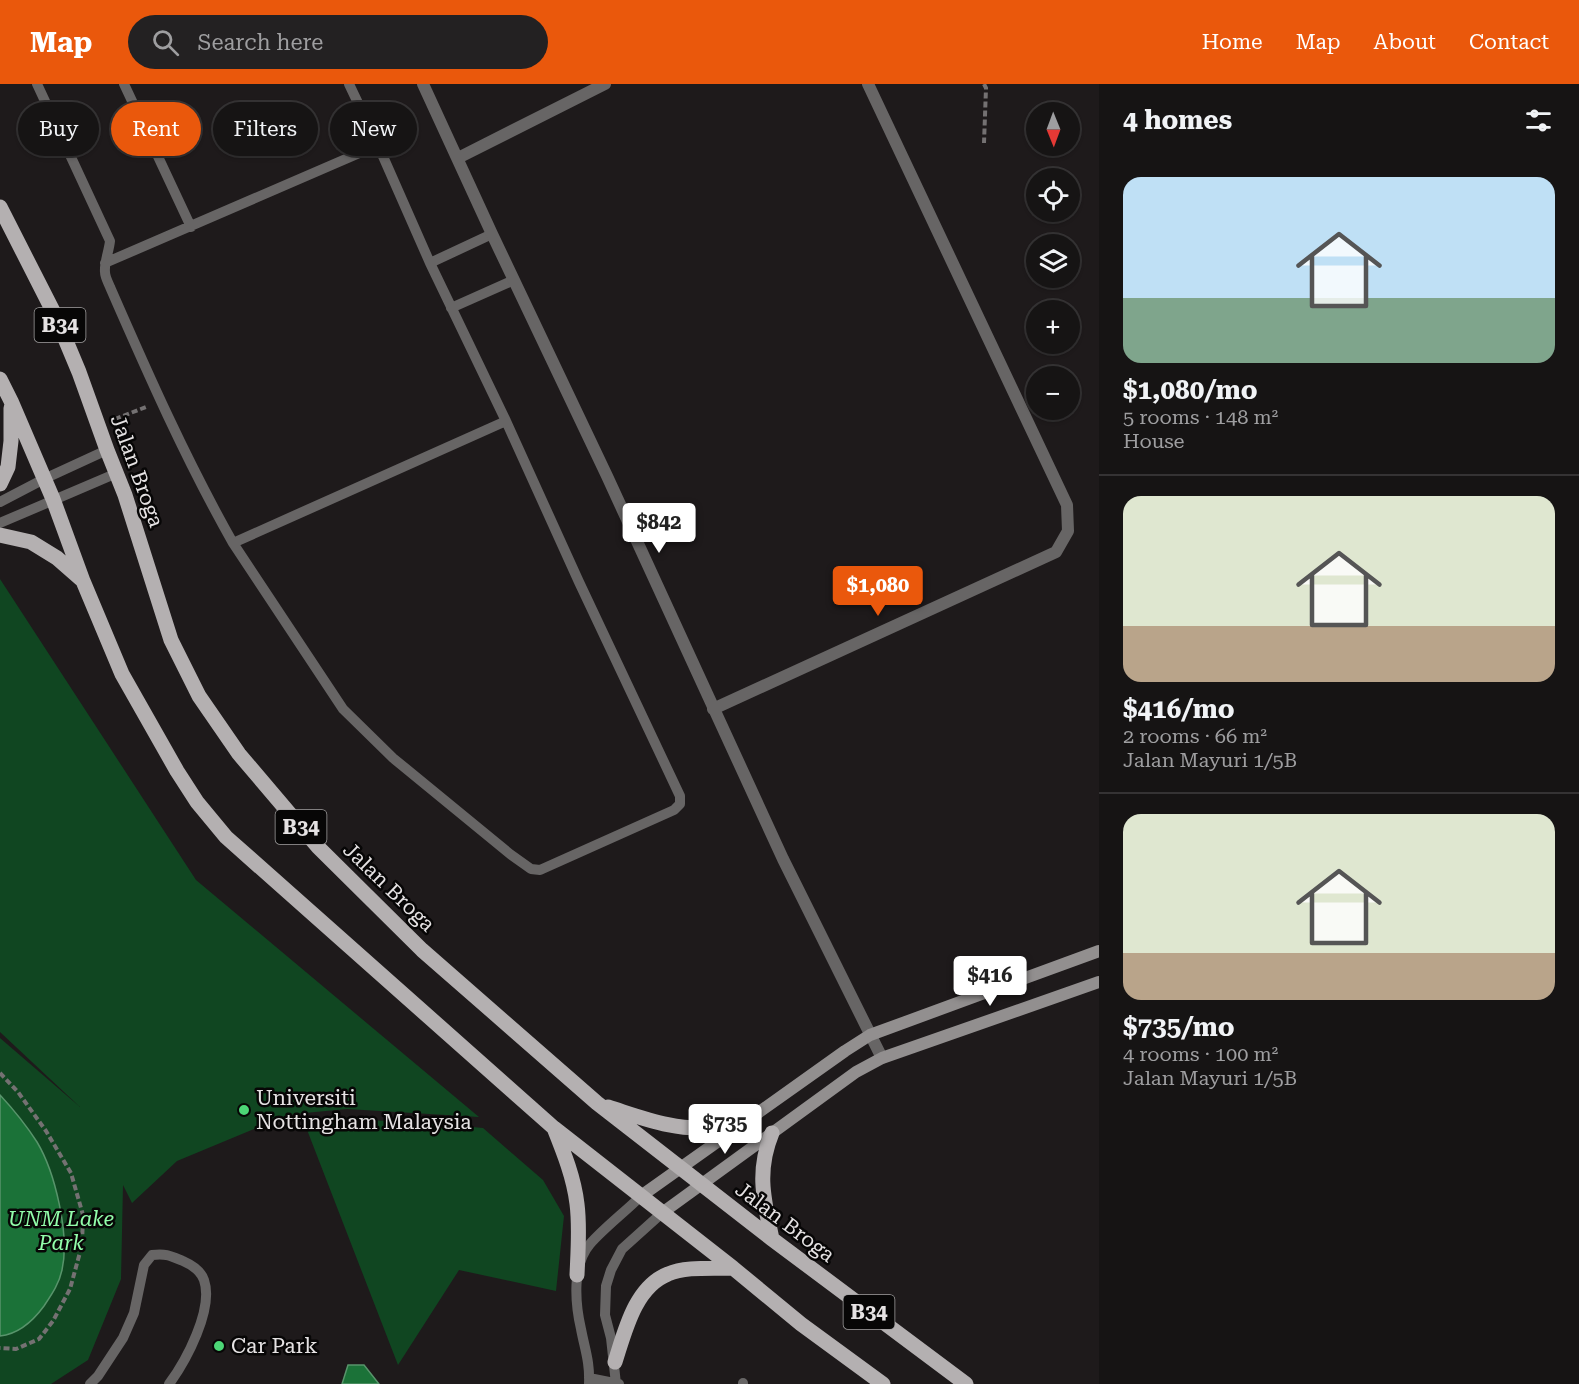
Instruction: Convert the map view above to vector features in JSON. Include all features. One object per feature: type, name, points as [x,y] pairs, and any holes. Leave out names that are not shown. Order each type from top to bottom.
[{"type":"main road","name":"Jalan Broga","points":[[0,207],[56,317],[79,372],[129,506],[171,640],[200,696],[239,754],[318,847],[422,950],[597,1103],[772,1239],[966,1384]]},
{"type":"main road","name":"B34","points":[[0,379],[53,500],[83,581],[128,684],[177,771],[226,837],[554,1128],[801,1324],[884,1384]]},
{"type":"main road","points":[[0,484],[8,467],[11,441],[11,401]]},
{"type":"main road","points":[[0,536],[31,542],[57,558],[83,581]]},
{"type":"main road","points":[[597,1103],[659,1124],[680,1128],[715,1127],[751,1117]]},
{"type":"main road","points":[[554,1128],[568,1163],[577,1204],[577,1275]]},
{"type":"main road","points":[[772,1133],[765,1149],[762,1178],[772,1239]]},
{"type":"main road","points":[[615,1362],[629,1322],[643,1293],[655,1281],[669,1273],[686,1270],[733,1268]]},
{"type":"street","points":[[423,84],[783,859],[882,1058]]},
{"type":"street","points":[[458,158],[605,84]]},
{"type":"street","points":[[713,709],[1056,552],[1068,531],[1067,505],[868,84]]},
{"type":"street","points":[[641,1196],[845,1050],[870,1035],[1099,951]]},
{"type":"street","points":[[662,1213],[856,1072],[882,1058],[1099,982]]},
{"type":"lane","points":[[37,84],[110,241],[105,263],[105,273],[110,287],[160,401],[233,543],[343,709],[393,758],[510,854],[531,869],[540,870],[674,810],[680,804],[680,796],[430,263],[383,156]]},
{"type":"lane","points":[[124,84],[191,227]]},
{"type":"lane","points":[[350,84],[358,102]]},
{"type":"lane","points":[[105,263],[353,156]]},
{"type":"lane","points":[[430,263],[492,234]]},
{"type":"lane","points":[[452,308],[514,280]]},
{"type":"lane","points":[[233,543],[506,421]]},
{"type":"lane","points":[[0,502],[107,450]]},
{"type":"lane","points":[[0,523],[117,473]]},
{"type":"lane","points":[[641,1196],[589,1245],[577,1275],[580,1328],[588,1355],[589,1381],[617,1384],[611,1338],[605,1314],[606,1286],[622,1249],[662,1213]]},
{"type":"lane","points":[[90,1384],[98,1376],[123,1338],[134,1313],[144,1265],[152,1255],[165,1253],[193,1265],[204,1278],[207,1295],[200,1326],[180,1368],[169,1384]]},
{"type":"path","points":[[984,84],[986,88],[984,143]]},
{"type":"path","points":[[92,408],[106,401],[116,420],[160,401]]},
{"type":"path","points":[[0,1073],[18,1092],[46,1131],[71,1173],[83,1215],[81,1245],[70,1289],[53,1321],[39,1340],[16,1349],[0,1348]]},
{"type":"green space","name":"UNM Lake Park","points":[[0,579],[196,880],[479,1117],[347,1109],[294,1114],[177,1161],[132,1203],[123,1185],[121,1279],[88,1360],[51,1384],[0,1384],[0,1038],[80,1107],[0,1032]]},
{"type":"green space","points":[[325,1118],[483,1128],[543,1180],[564,1216],[556,1291],[459,1270],[398,1365],[304,1122]]},
{"type":"shaded area","points":[[0,1095],[37,1142],[50,1170],[62,1222],[64,1256],[61,1275],[55,1289],[35,1317],[13,1333],[0,1336]]},
{"type":"shaded area","points":[[348,1365],[364,1365],[379,1384],[342,1384]]},
{"type":"place","name":"Universiti Nottingham Malaysia","points":[[244,1110]]},
{"type":"place","name":"Car Park","points":[[219,1346]]}]
